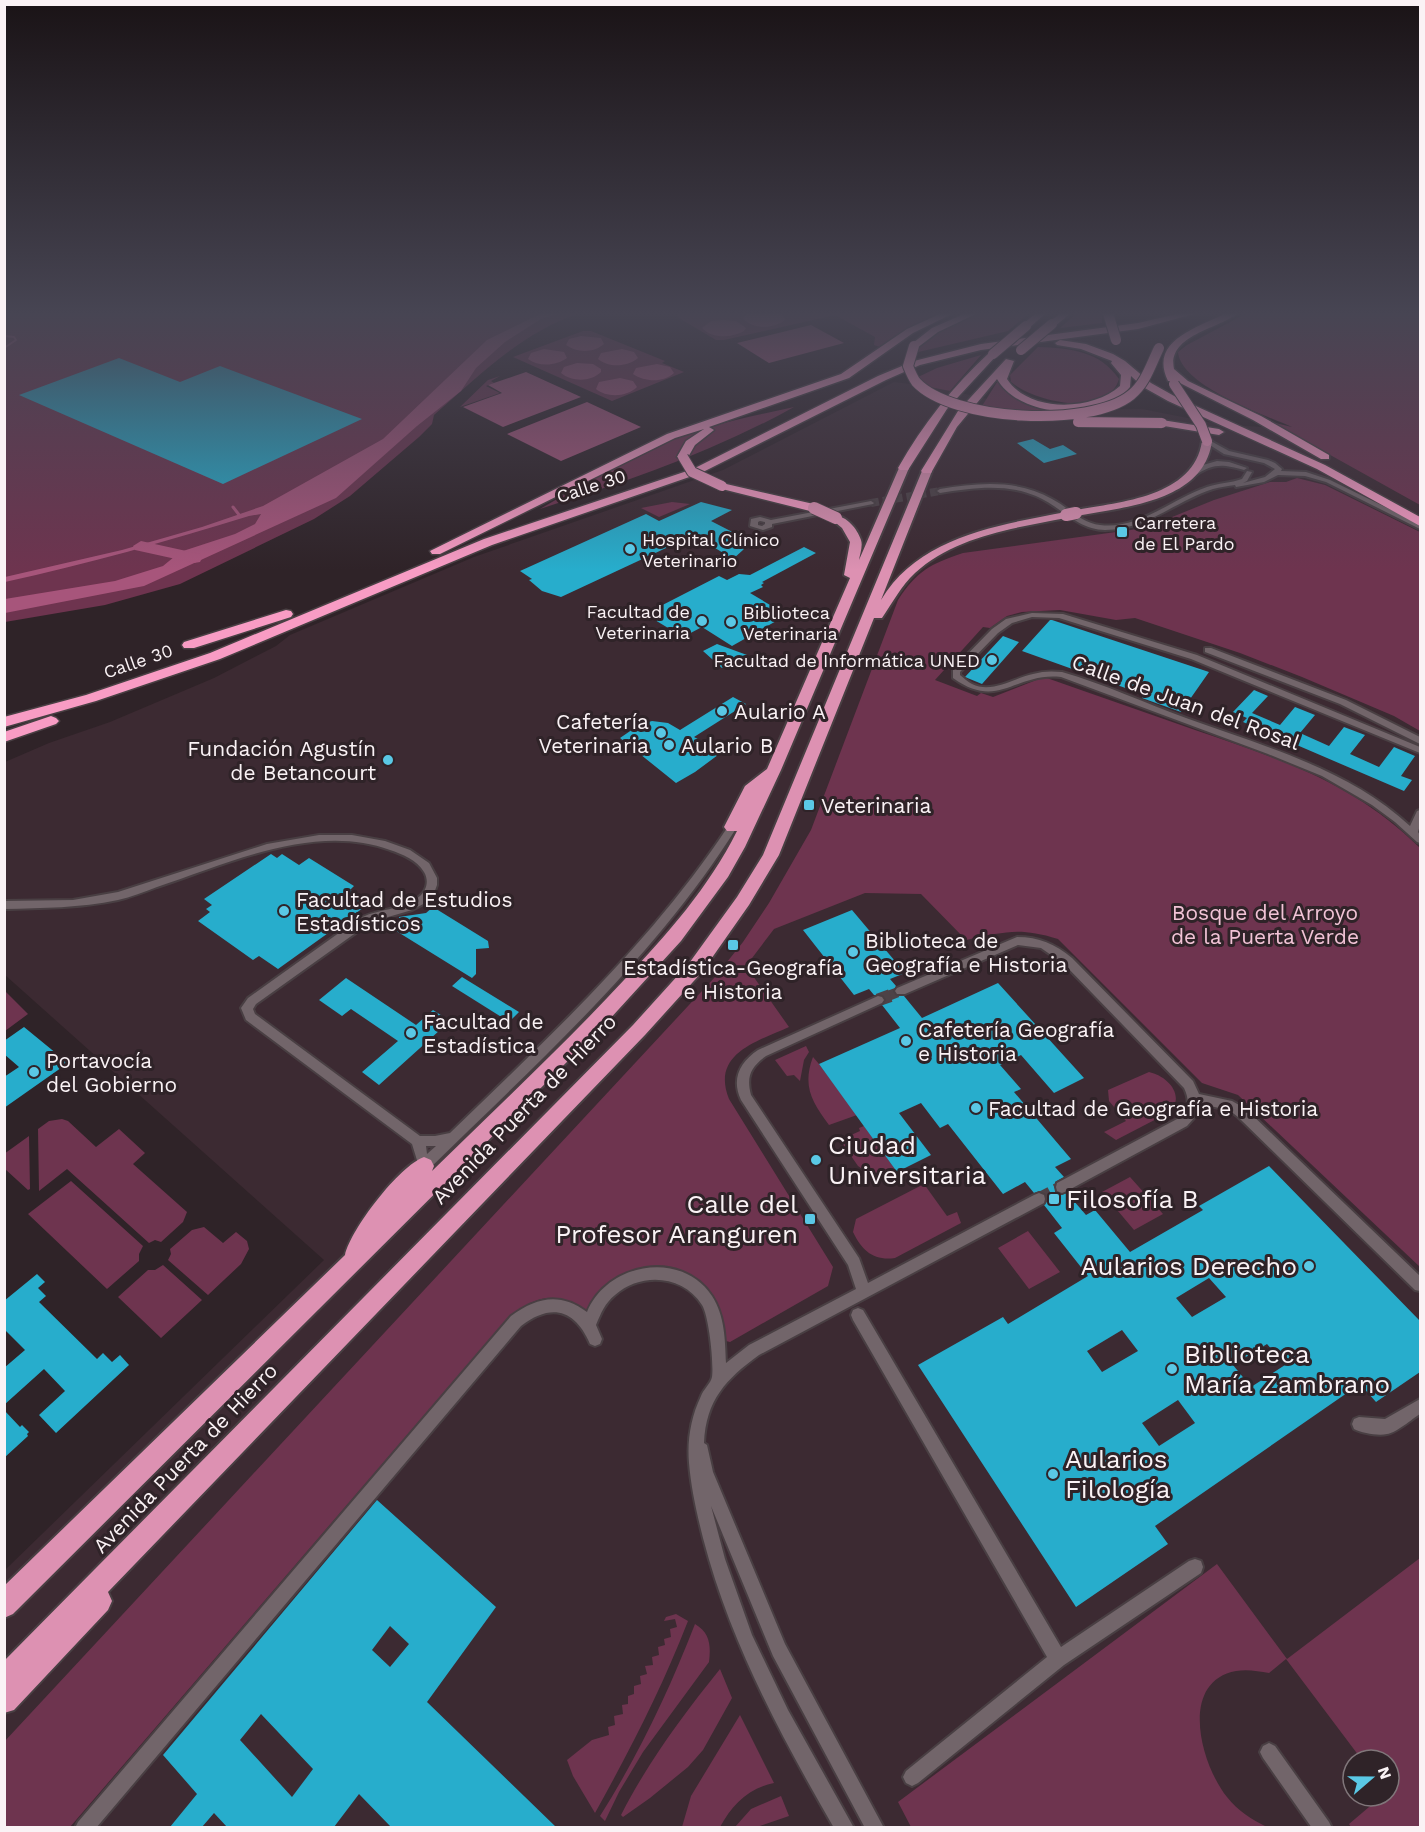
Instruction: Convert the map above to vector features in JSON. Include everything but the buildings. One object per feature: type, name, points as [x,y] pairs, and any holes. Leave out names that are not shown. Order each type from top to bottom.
[{"type":"highway","points":[[436,551],[670,436],[784,398]]},
{"type":"highway","points":[[805,398],[710,429],[690,442],[683,457],[693,472],[722,486],[814,508],[847,526],[856,542],[840,616]]},
{"type":"highway","name":"Calle 30","points":[[4,710],[140,670],[286,614],[436,551],[541,513],[690,464],[747,438],[822,398]]},
{"type":"highway","name":"Calle 30","points":[[4,722],[91,698],[215,656],[488,542],[697,471],[842,398]]},
{"type":"highway","points":[[728,457],[742,454],[854,398]]},
{"type":"highway","points":[[931,398],[965,412],[1026,422],[1162,423],[1230,434],[1273,448],[1321,471],[1420,525]]},
{"type":"highway","points":[[948,398],[977,409],[1040,417],[1090,412],[1124,398]]},
{"type":"highway","points":[[904,468],[917,443],[949,398]]},
{"type":"highway","points":[[927,471],[956,419],[973,398]]},
{"type":"highway","points":[[1025,398],[1044,405],[1079,406],[1109,398]]},
{"type":"highway","points":[[1171,398],[1321,467],[1420,525]]},
{"type":"highway","points":[[838,689],[857,666],[887,596],[901,579],[922,560],[967,538],[1157,495],[1192,475],[1204,458],[1207,441],[1201,425],[1184,398]]},
{"type":"highway","points":[[1186,398],[1322,461],[1420,513]]},
{"type":"highway","points":[[1216,398],[1257,418],[1420,513]]},
{"type":"highway","name":"Avenida Puerta de Hierro","points":[[4,1605],[602,1016],[675,937],[722,873],[737,847],[774,770],[904,468]]},
{"type":"highway","name":"Avenida Puerta de Hierro","points":[[4,1681],[639,1030],[696,967],[743,901],[771,855],[927,471]]},
{"type":"highway","points":[[189,645],[286,614]]},
{"type":"highway","points":[[4,737],[185,673],[215,656]]},
{"type":"highway","points":[[732,826],[750,789],[774,770]]},
{"type":"highway","points":[[352,1260],[363,1233],[398,1191],[424,1166]]},
{"type":"highway","points":[[4,1700],[158,1539],[177,1506]]},
{"type":"street","points":[[1199,492],[1251,484],[1275,474],[1279,469],[1276,465],[1226,454],[1207,441]]},
{"type":"street","points":[[940,491],[985,485],[1013,487],[1049,499],[1084,525],[1105,528],[1161,513],[1199,492],[1245,480],[1246,470],[1243,464],[1252,460]]},
{"type":"street","points":[[1192,475],[1204,465],[1214,463],[1229,463],[1246,470],[1275,474],[1306,474],[1328,481],[1420,525]]},
{"type":"street","points":[[770,522],[871,503]]},
{"type":"street","name":"Calle de Juan del Rosal","points":[[1417,836],[1365,796],[1311,766],[1062,675],[1044,673],[990,691],[962,682],[956,676],[956,671],[1009,621],[1032,615],[1060,616],[1194,657],[1420,750]]},
{"type":"street","points":[[1208,650],[1310,688],[1389,723],[1420,741]]},
{"type":"street","points":[[1417,836],[1420,813]]},
{"type":"street","name":"Avenida Puerta de Hierro","points":[[424,1166],[587,1006],[658,928],[707,867],[732,826]]},
{"type":"street","points":[[4,905],[73,904],[119,896],[291,841],[358,839],[376,842],[408,853],[423,862],[429,871],[431,887],[428,894],[416,904],[368,919],[252,1001],[247,1008],[250,1017],[418,1142],[435,1142],[454,1137]]},
{"type":"street","points":[[901,991],[1017,941],[1033,940],[1047,944],[1068,961],[1189,1085],[1196,1098],[1192,1115],[1062,1187]]},
{"type":"street","points":[[864,1292],[854,1262],[746,1096],[741,1081],[746,1066],[762,1053],[878,1000]]},
{"type":"street","points":[[1196,1098],[1232,1107],[1242,1113],[1420,1285]]},
{"type":"street","points":[[418,1142],[424,1166]]},
{"type":"street","points":[[845,1827],[768,1691],[739,1626],[711,1539],[699,1488],[696,1460],[698,1428],[704,1405],[719,1377],[754,1350],[1039,1199]]},
{"type":"street","points":[[84,1827],[516,1321],[534,1308],[552,1306],[570,1309],[592,1331],[598,1303],[608,1292],[636,1275],[670,1274],[695,1286],[706,1298],[717,1329],[719,1377]]},
{"type":"street","points":[[858,1316],[1058,1659]]},
{"type":"street","points":[[1359,1424],[1387,1427],[1420,1406]]},
{"type":"street","points":[[698,1428],[705,1472],[779,1650],[875,1827]]},
{"type":"street","points":[[912,1777],[1058,1659],[1195,1567]]},
{"type":"street","points":[[1269,1752],[1323,1827]]},
{"type":"shaded area","points":[[426,398],[452,398],[336,498],[144,586],[5,613],[5,599],[115,581],[163,566],[180,552],[235,534],[255,524],[261,514],[97,560],[5,582],[5,577],[122,550],[202,527],[263,506],[383,439]]},
{"type":"shaded area","points":[[487,398],[577,398],[503,427],[463,407]]},
{"type":"shaded area","name":"Ciudad Universitaria","points":[[862,398],[985,398],[1037,410],[1142,409],[1218,424],[1302,430],[1420,476],[1420,1827],[5,1827],[5,1570],[324,1260],[5,975],[5,762],[49,743],[110,722],[214,678],[276,646],[290,635],[474,557],[723,470]]},
{"type":"shaded area","points":[[587,402],[641,427],[561,461],[507,434]]},
{"type":"green space","points":[[4,398],[453,398],[434,415],[432,424],[419,437],[350,496],[314,519],[180,584],[105,605],[5,622]]},
{"type":"green space","points":[[469,398],[484,398],[460,407]]},
{"type":"green space","points":[[987,398],[1026,398],[1032,403],[1065,407],[1043,416],[982,406]]},
{"type":"green space","points":[[1046,398],[1101,398],[1086,403]]},
{"type":"green space","points":[[1227,398],[1420,398],[1420,505],[1271,422],[1292,427]]},
{"type":"green space","points":[[794,407],[701,452],[605,488],[540,509],[612,467],[657,445],[708,428]]},
{"type":"green space","name":"Bosque del Arroyo de la Puerta Verde","points":[[1297,478],[1325,485],[1420,532],[1420,731],[1394,716],[1240,653],[1135,618],[1116,620],[1060,610],[1022,612],[1007,616],[990,628],[983,627],[935,680],[977,696],[981,693],[993,697],[1044,677],[1287,763],[1369,806],[1395,825],[1420,848],[1420,1267],[1238,1095],[1202,1083],[1058,939],[1032,933],[1012,932],[966,940],[921,894],[865,893],[774,929],[746,966],[789,1027],[763,1038],[731,1060],[726,1071],[725,1084],[729,1099],[833,1267],[828,1286],[730,1342],[722,1336],[719,1312],[682,1282],[663,1270],[650,1268],[628,1273],[610,1286],[587,1313],[576,1305],[555,1298],[545,1298],[526,1305],[506,1320],[70,1827],[5,1827],[4,1742],[715,977],[743,942],[769,903],[811,830],[898,600],[918,575],[933,565],[963,553],[1145,528],[1214,500],[1270,482],[1286,482]]},
{"type":"green space","points":[[672,502],[690,504],[659,517],[641,508]]},
{"type":"green space","points":[[5,991],[28,1014],[4,1031]]},
{"type":"green space","points":[[806,1046],[809,1052],[804,1060],[800,1081],[794,1075],[787,1076],[775,1060]]},
{"type":"green space","points":[[813,1057],[857,1115],[829,1125],[810,1093],[808,1077]]},
{"type":"green space","points":[[1149,1072],[1163,1078],[1173,1088],[1176,1100],[1173,1107],[1168,1113],[1116,1140],[1104,1132],[1126,1121],[1109,1101],[1108,1090]]},
{"type":"green space","points":[[62,1119],[68,1121],[96,1147],[119,1129],[145,1153],[133,1164],[187,1212],[183,1222],[161,1242],[155,1240],[149,1243],[67,1169],[39,1191],[38,1129],[49,1121]]},
{"type":"green space","points":[[864,1126],[897,1172],[877,1179],[858,1166],[840,1140],[860,1131],[859,1128]]},
{"type":"green space","points":[[29,1136],[30,1189],[28,1190],[5,1169],[4,1154]]},
{"type":"green space","points":[[1130,1177],[1163,1214],[1134,1230],[1102,1192]]},
{"type":"green space","points":[[71,1181],[143,1246],[139,1254],[139,1261],[107,1289],[28,1214]]},
{"type":"green space","points":[[924,1184],[947,1216],[957,1212],[961,1223],[895,1258],[881,1258],[865,1249],[853,1232],[856,1219]]},
{"type":"green space","points":[[204,1227],[223,1243],[236,1232],[247,1241],[249,1249],[241,1264],[208,1295],[168,1260],[171,1254],[170,1249],[192,1230]]},
{"type":"green space","points":[[1028,1231],[1060,1272],[1029,1289],[998,1248]]},
{"type":"green space","points":[[163,1265],[202,1300],[161,1338],[118,1297],[148,1270],[155,1270]]},
{"type":"green space","points":[[1420,1558],[1420,1827],[1351,1827],[1349,1824],[1368,1808],[1401,1808],[1401,1748],[1353,1748],[1286,1659],[1269,1673],[1240,1670],[1218,1678],[1206,1691],[1201,1707],[1200,1726],[1203,1746],[1218,1783],[1236,1806],[1250,1818],[1267,1827],[911,1827],[898,1802],[1217,1564],[1287,1659]]},
{"type":"green space","points":[[676,1614],[688,1621],[678,1646],[645,1718],[595,1813],[573,1776],[567,1760],[592,1740],[609,1735],[608,1727],[615,1725],[614,1716],[623,1714],[622,1705],[628,1704],[628,1696],[634,1694],[634,1686],[641,1684],[640,1676],[647,1674],[645,1666],[653,1665],[652,1657],[659,1655],[658,1647],[665,1645],[664,1639],[671,1637],[670,1629],[677,1627],[675,1619],[664,1621],[666,1617]]},
{"type":"green space","points":[[695,1624],[707,1635],[710,1650],[709,1662],[643,1752],[605,1821],[600,1816],[652,1723]]},
{"type":"green space","points":[[720,1669],[732,1698],[703,1750],[688,1767],[623,1817],[621,1815],[631,1795],[654,1758]]},
{"type":"green space","points":[[740,1715],[774,1783],[749,1793],[730,1812],[720,1827],[682,1827],[691,1796]]},
{"type":"green space","points":[[781,1796],[789,1816],[757,1827],[735,1827],[751,1809]]},
{"type":"waterway","points":[[233,507],[240,516]]},
{"type":"waterway","points":[[141,546],[194,558]]},
{"type":"tunnel","points":[[871,503],[940,491]]},
{"type":"tunnel","points":[[888,996],[901,991]]},
{"type":"tunnel","points":[[878,1000],[892,995]]},
{"type":"tunnel","points":[[1039,1199],[1062,1187]]},
{"type":"place","name":"Carretera de El Pardo","points":[[1122,532]]},
{"type":"place","name":"Hospital Clínico Veterinario","points":[[630,549]]},
{"type":"place","name":"Facultad de Veterinaria","points":[[702,621]]},
{"type":"place","name":"Biblioteca Veterinaria","points":[[731,622]]},
{"type":"place","name":"Facultad de Informática UNED","points":[[992,660]]},
{"type":"place","name":"Aulario A","points":[[722,711]]},
{"type":"place","name":"Cafetería Veterinaria","points":[[661,733]]},
{"type":"place","name":"Aulario B","points":[[669,745]]},
{"type":"place","name":"Fundación Agustín de Betancourt","points":[[388,760]]},
{"type":"place","name":"Veterinaria","points":[[809,805]]},
{"type":"place","name":"Facultad de Estudios Estadísticos","points":[[284,911]]},
{"type":"place","name":"Estadística-Geografía e Historia","points":[[733,945]]},
{"type":"place","name":"Biblioteca de Geografía e Historia","points":[[853,952]]},
{"type":"place","name":"Facultad de Estadística","points":[[411,1033]]},
{"type":"place","name":"Cafetería Geografía e Historia","points":[[906,1041]]},
{"type":"place","name":"Portavocía del Gobierno","points":[[34,1072]]},
{"type":"place","name":"Facultad de Geografía e Historia","points":[[976,1108]]},
{"type":"place","name":"Ciudad Universitaria","points":[[816,1160]]},
{"type":"place","name":"Filosofía B","points":[[1054,1199]]},
{"type":"place","name":"Calle del Profesor Aranguren","points":[[810,1219]]},
{"type":"place","name":"Aularios Derecho","points":[[1309,1266]]},
{"type":"place","name":"Biblioteca María Zambrano","points":[[1172,1369]]},
{"type":"place","name":"Aularios Filología","points":[[1053,1474]]}]
